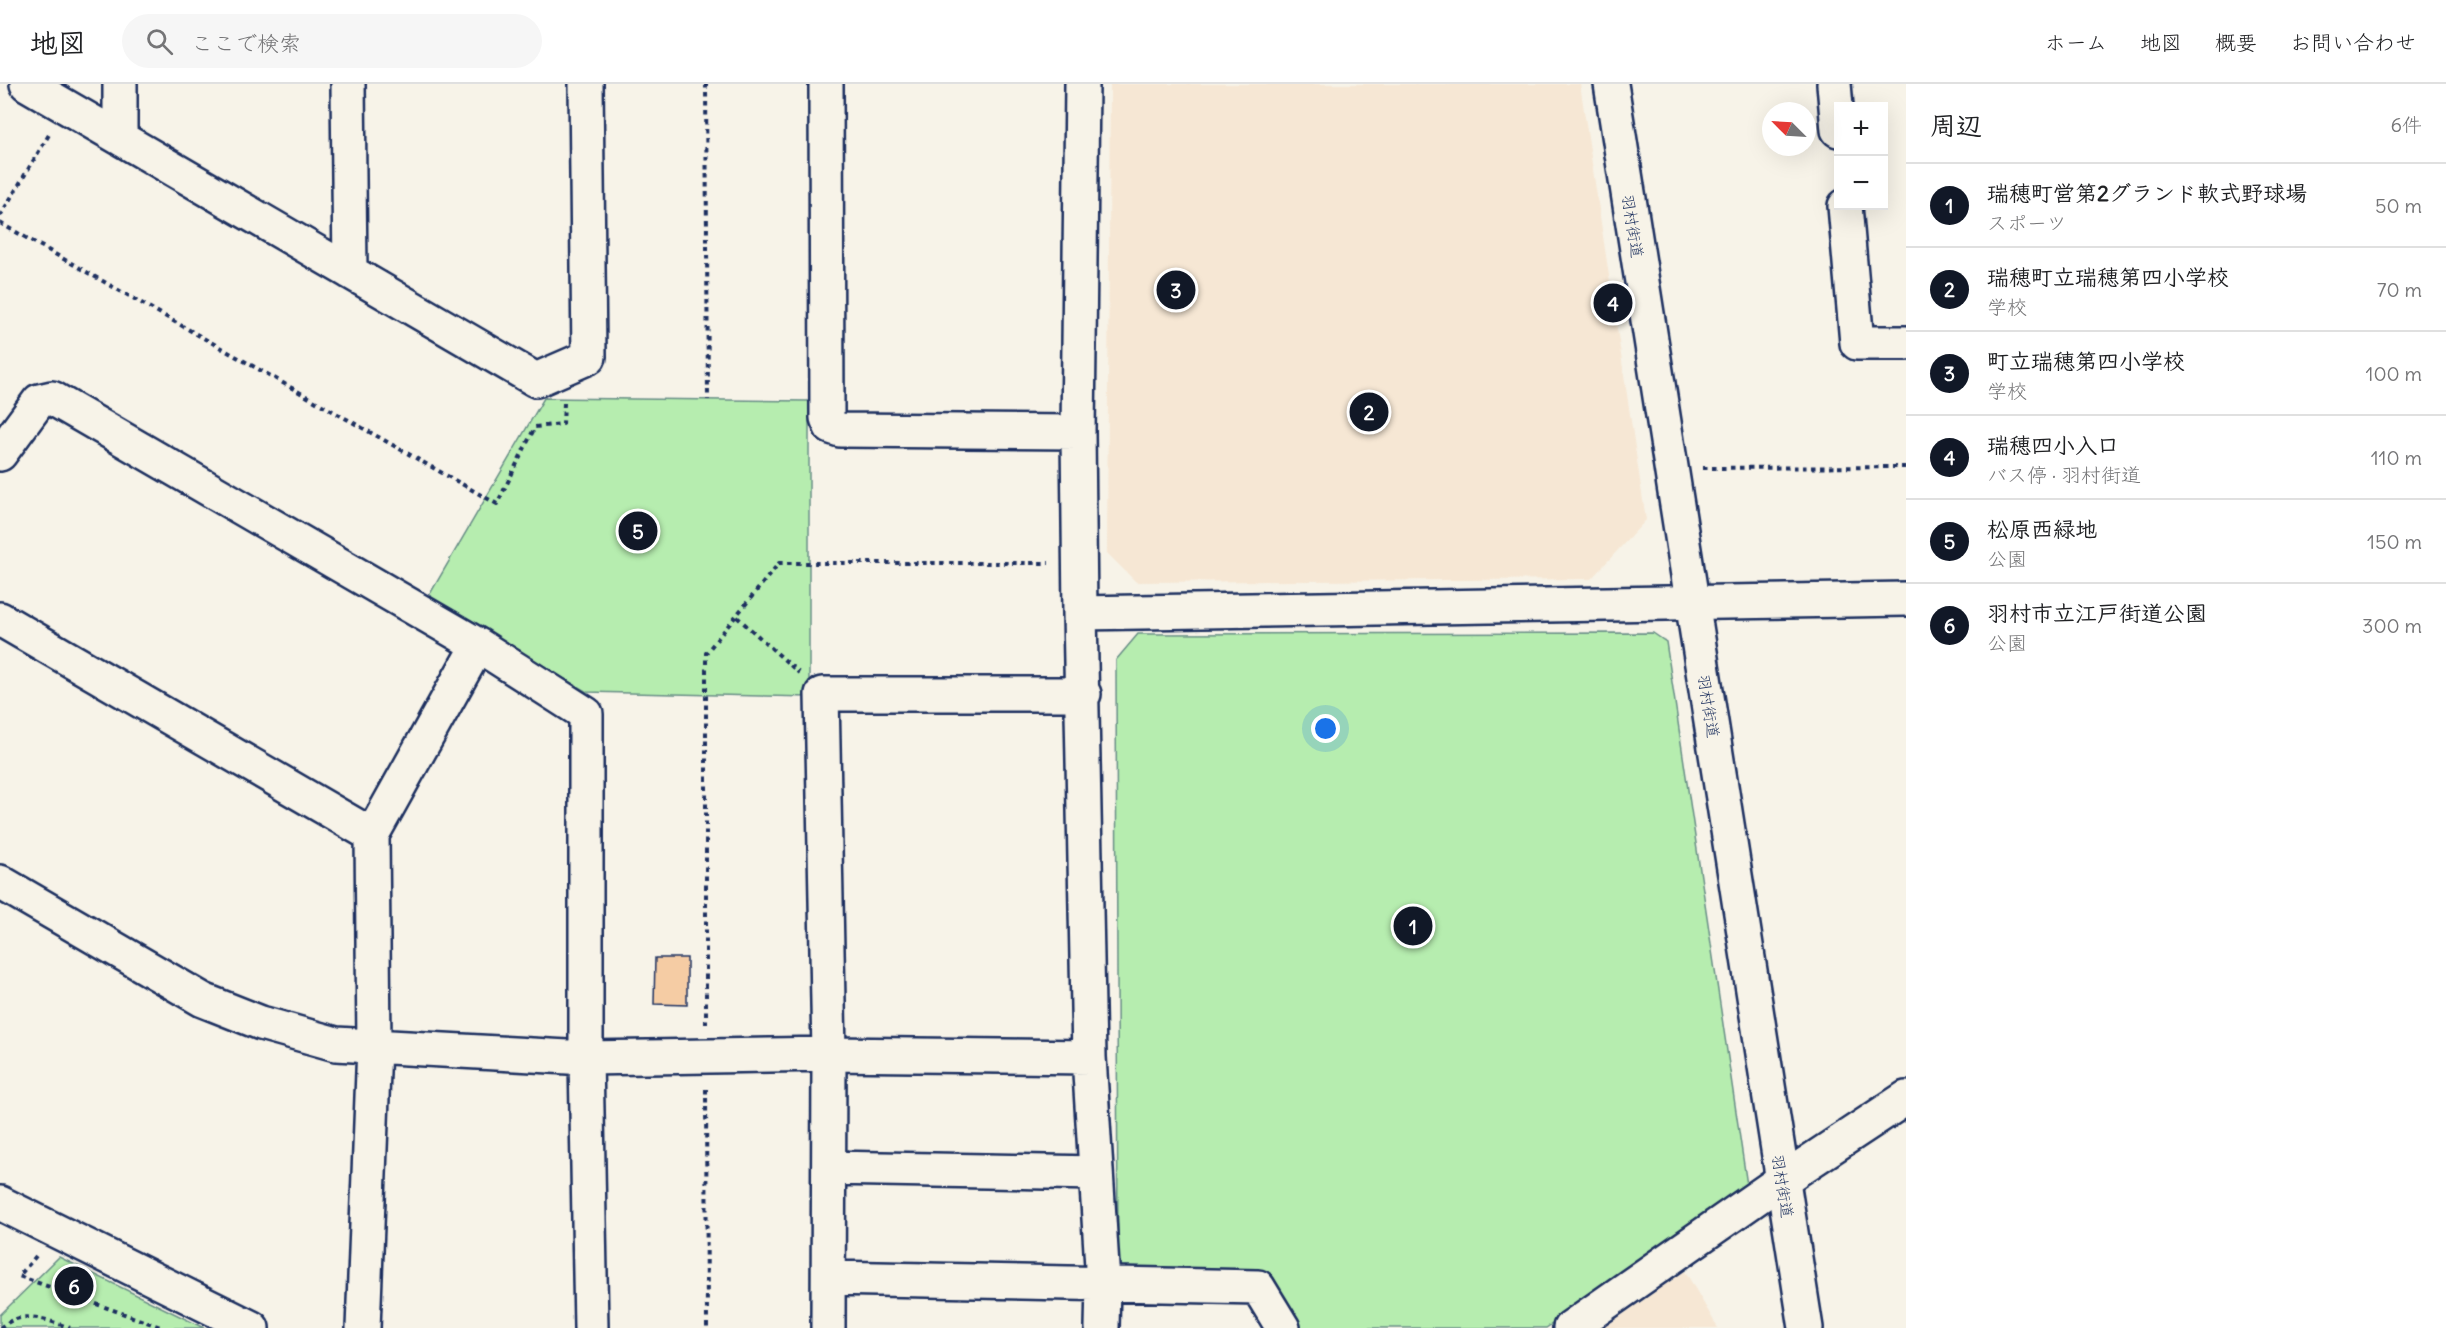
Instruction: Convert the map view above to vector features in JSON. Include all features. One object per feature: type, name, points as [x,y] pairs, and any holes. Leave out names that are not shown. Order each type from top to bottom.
[{"type":"street","points":[[27,84],[536,380],[589,357],[586,84]]},
{"type":"street","points":[[120,84],[120,138]]},
{"type":"street","points":[[348,84],[350,272]]},
{"type":"street","points":[[826,84],[827,418],[831,427],[840,430],[1078,432]]},
{"type":"street","points":[[1082,84],[1078,432],[1080,613],[1084,694],[1089,1057],[1103,1283],[1102,1328]]},
{"type":"street","name":"羽村街道","points":[[1611,84],[1806,1328]]},
{"type":"street","points":[[1834,84],[1836,102]]},
{"type":"street","points":[[1845,210],[1857,343],[1906,343]]},
{"type":"street","points":[[0,454],[39,402],[52,398],[478,645],[586,714],[585,1058],[591,1328]]},
{"type":"street","points":[[1080,613],[1906,599]]},
{"type":"street","points":[[0,619],[372,835]]},
{"type":"street","points":[[363,1328],[374,1046],[372,835],[478,645]]},
{"type":"street","points":[[828,1328],[829,1054],[822,694],[1084,694]]},
{"type":"street","points":[[0,882],[203,1000],[296,1035],[336,1044],[585,1058],[829,1054],[1089,1057]]},
{"type":"street","points":[[1570,1328],[1782,1180],[1906,1098]]},
{"type":"street","points":[[829,1168],[1096,1173]]},
{"type":"street","points":[[0,1203],[252,1328]]},
{"type":"street","points":[[829,1278],[1258,1287],[1283,1328]]},
{"type":"path","points":[[706,84],[708,400]]},
{"type":"path","points":[[0,216],[65,106]]},
{"type":"path","points":[[0,223],[497,504],[535,428],[563,424],[564,398]]},
{"type":"path","points":[[1671,468],[1906,467]]},
{"type":"path","points":[[707,1328],[706,653],[779,563],[1080,563]]},
{"type":"path","points":[[737,617],[822,694]]},
{"type":"path","points":[[39,1254],[19,1275],[163,1328]]},
{"type":"path","points":[[0,1328],[20,1316],[46,1319],[70,1328]]},
{"type":"shaded area","points":[[1110,84],[1580,84],[1646,520],[1591,579],[1136,582],[1107,553]]},
{"type":"shaded area","points":[[1685,1271],[1718,1328],[1603,1328]]},
{"type":"green space","points":[[544,398],[809,401],[809,697],[587,692],[427,599]]},
{"type":"green space","points":[[1653,633],[1666,642],[1748,1192],[1546,1328],[1293,1328],[1259,1282],[1118,1272],[1116,660],[1138,634]]},
{"type":"green space","points":[[59,1257],[204,1328],[0,1328],[0,1315]]},
{"type":"building","points":[[655,958],[687,958],[687,1005],[654,1004]]},
{"type":"place","name":"町立瑞穂第四小学校","points":[[1176,290]]},
{"type":"place","name":"瑞穂四小入口","points":[[1613,303]]},
{"type":"place","name":"瑞穂町立瑞穂第四小学校","points":[[1369,412]]},
{"type":"place","name":"松原西緑地","points":[[638,531]]},
{"type":"place","name":"瑞穂町営第2グランド軟式野球場","points":[[1413,926]]},
{"type":"place","name":"羽村市立江戸街道公園","points":[[74,1286]]}]
